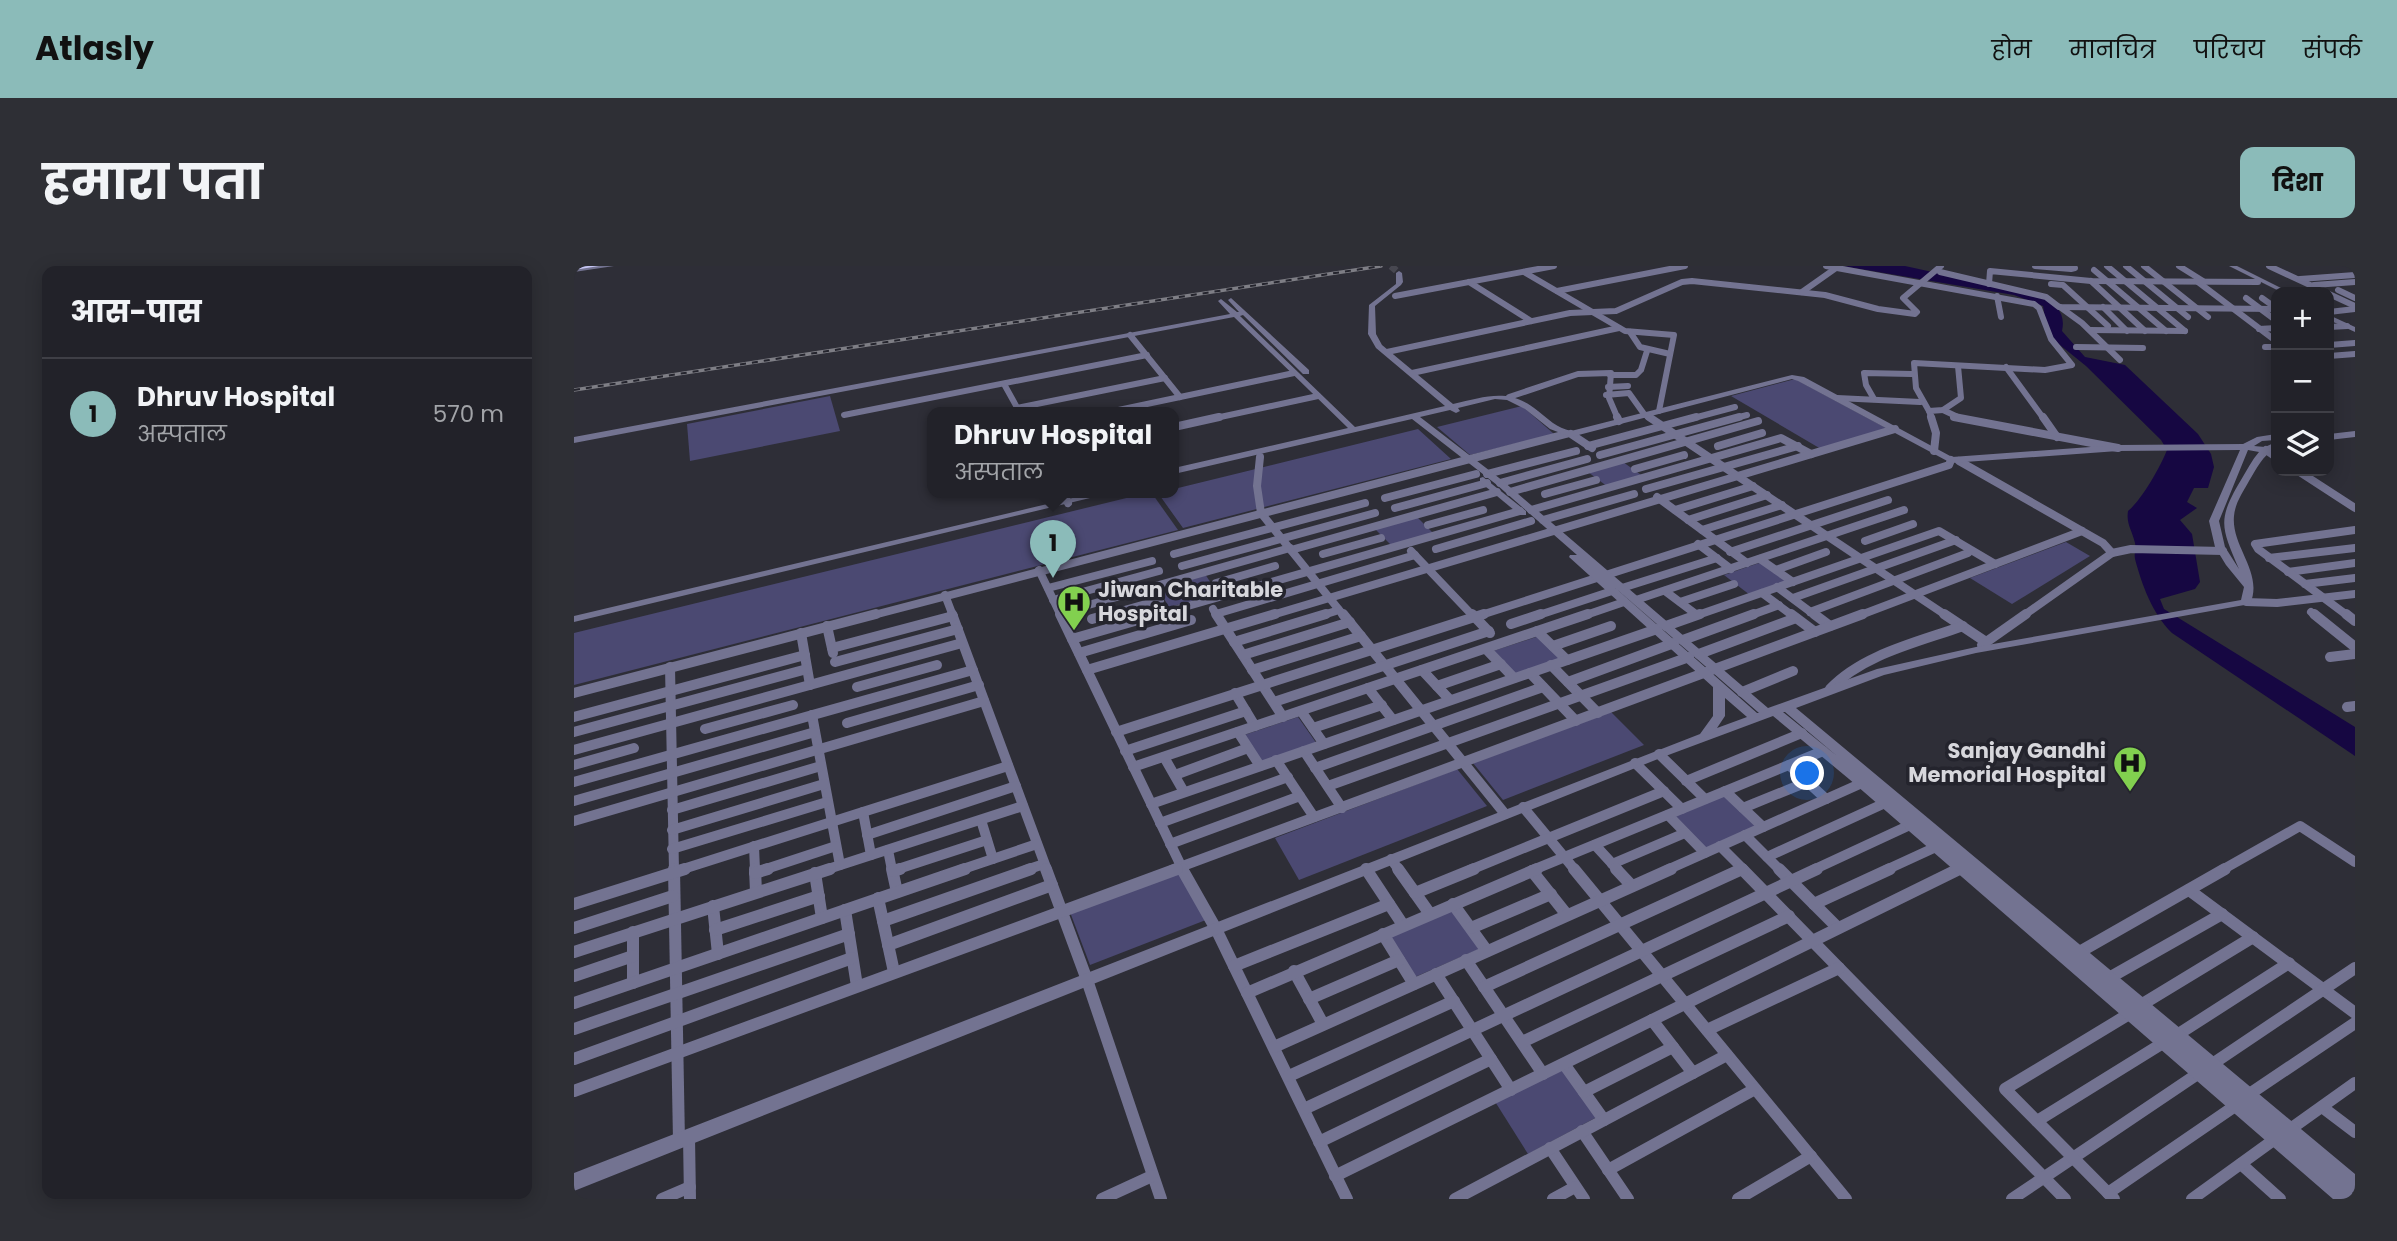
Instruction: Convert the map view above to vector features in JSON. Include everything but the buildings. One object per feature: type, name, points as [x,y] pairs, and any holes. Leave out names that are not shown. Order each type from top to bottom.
[{"type":"highway","points":[[574,269],[595,266]]},
{"type":"street","points":[[574,269],[611,266]]},
{"type":"street","points":[[1395,296],[1554,266]]},
{"type":"street","points":[[1557,292],[1685,266]]},
{"type":"street","points":[[1826,266],[1997,296],[2038,306],[2046,335],[2073,366],[2045,370],[1914,363],[1912,374],[1920,402],[1929,411],[1936,433],[1934,451]]},
{"type":"street","points":[[2035,266],[2074,269],[2074,266]]},
{"type":"street","points":[[2043,266],[2048,298]]},
{"type":"street","points":[[2090,330],[2186,330],[2107,266]]},
{"type":"street","points":[[2126,266],[2188,317]]},
{"type":"street","points":[[2144,266],[2208,317]]},
{"type":"street","points":[[2179,266],[2271,338]]},
{"type":"street","points":[[2225,266],[2271,288]]},
{"type":"street","points":[[2232,266],[2276,287]]},
{"type":"street","points":[[2269,266],[2314,287]]},
{"type":"street","points":[[1802,292],[1836,268]]},
{"type":"street","points":[[1387,352],[1531,321],[1624,309],[1682,282],[1692,281],[1826,295],[1878,309],[1915,314],[1917,312],[1903,298],[1939,269],[2048,298],[2090,330],[2120,360]]},
{"type":"street","points":[[1989,284],[1990,269],[2063,285],[2108,327]]},
{"type":"street","points":[[2094,270],[2166,331]]},
{"type":"street","points":[[1524,272],[1619,328],[1630,332],[1672,334],[1659,411]]},
{"type":"street","points":[[1399,273],[1401,282],[1372,305],[1372,334],[1387,352],[1454,409]]},
{"type":"street","points":[[2297,279],[2354,277]]},
{"type":"street","points":[[2310,285],[2354,277]]},
{"type":"street","points":[[2047,280],[2258,282]]},
{"type":"street","points":[[2091,281],[2145,331]]},
{"type":"street","points":[[1469,282],[1531,321]]},
{"type":"street","points":[[2334,291],[2355,288]]},
{"type":"street","points":[[2338,290],[2354,301]]},
{"type":"street","points":[[1997,296],[2001,317]]},
{"type":"street","points":[[2334,296],[2347,303]]},
{"type":"street","points":[[2246,298],[2271,317]]},
{"type":"street","points":[[2262,298],[2271,304]]},
{"type":"street","points":[[1221,301],[1231,300],[1239,313],[1294,373],[1357,428]]},
{"type":"street","points":[[1221,301],[1239,313],[1357,428]]},
{"type":"street","points":[[2334,304],[2354,301]]},
{"type":"street","points":[[2342,321],[2354,301]]},
{"type":"street","points":[[2059,307],[2271,308]]},
{"type":"street","points":[[2103,307],[2127,331]]},
{"type":"street","points":[[574,438],[1239,313]]},
{"type":"street","points":[[574,438],[1239,313]]},
{"type":"street","points":[[1412,373],[1619,328]]},
{"type":"street","points":[[2258,329],[2271,328]]},
{"type":"street","points":[[1630,332],[1633,341],[1647,351],[1670,354]]},
{"type":"street","points":[[1130,335],[1180,397]]},
{"type":"street","points":[[2334,345],[2355,343]]},
{"type":"street","points":[[2076,347],[2143,348]]},
{"type":"street","points":[[2265,347],[2271,347]]},
{"type":"street","points":[[1179,470],[1357,428],[1499,400],[1518,392],[1594,372],[1636,375],[1641,370],[1647,351]]},
{"type":"street","points":[[2334,356],[2355,354]]},
{"type":"street","points":[[844,415],[1147,355]]},
{"type":"street","points":[[1929,411],[1943,410],[1961,398],[1958,366]]},
{"type":"street","points":[[2006,367],[2057,437]]},
{"type":"street","points":[[1133,407],[1294,373]]},
{"type":"street","points":[[1874,399],[1866,385],[1864,373],[1912,374]]},
{"type":"street","points":[[1610,375],[1606,396],[1608,405],[1619,421]]},
{"type":"street","points":[[1627,376],[1629,390],[1644,414],[1964,626],[1981,646]]},
{"type":"street","points":[[574,692],[1351,489],[1795,377],[2082,531],[2103,543],[2112,553]]},
{"type":"street","points":[[1033,407],[1165,378]]},
{"type":"street","points":[[1004,384],[1017,407]]},
{"type":"street","points":[[1608,387],[1629,390]]},
{"type":"street","points":[[1606,396],[1629,390]]},
{"type":"street","points":[[1179,426],[1318,396]]},
{"type":"street","points":[[1510,492],[1758,421],[1716,396]]},
{"type":"street","points":[[1507,397],[1525,404],[1565,435],[1588,446],[1612,463]]},
{"type":"street","points":[[1837,398],[1920,402]]},
{"type":"street","points":[[1588,446],[1735,407]]},
{"type":"street","points":[[1943,410],[1958,418],[2118,448]]},
{"type":"street","points":[[1600,455],[1747,415]]},
{"type":"street","points":[[1179,476],[1412,418]]},
{"type":"street","points":[[1412,418],[1498,487],[1617,589],[1636,600],[1712,671],[1802,733],[1960,868],[1985,881]]},
{"type":"street","points":[[1747,425],[1773,441]]},
{"type":"street","points":[[2334,430],[2355,428]]},
{"type":"street","points":[[1072,639],[1492,519],[1537,520],[1659,499],[1895,429]]},
{"type":"street","points":[[1718,446],[1762,433]]},
{"type":"street","points":[[1565,435],[1576,451],[1598,467]]},
{"type":"street","points":[[2334,437],[2355,435]]},
{"type":"street","points":[[1704,437],[1729,453]]},
{"type":"street","points":[[1087,670],[1448,561],[1537,520],[1556,502],[1783,438],[1811,454]]},
{"type":"street","points":[[2249,587],[2223,551],[2214,532],[2214,521],[2245,447],[2260,439],[2271,438]]},
{"type":"street","points":[[1671,446],[1696,463]]},
{"type":"street","points":[[1646,489],[1798,446]]},
{"type":"street","points":[[1116,732],[1955,461],[2154,447],[2245,447],[2266,450],[2271,454]]},
{"type":"street","points":[[2246,602],[2249,576],[2233,548],[2228,527],[2229,512],[2260,454],[2271,448]]},
{"type":"street","points":[[1385,498],[1483,477],[1576,451]]},
{"type":"street","points":[[1635,469],[1684,455]]},
{"type":"street","points":[[1260,457],[1257,486],[1261,513],[1505,814]]},
{"type":"street","points":[[1060,613],[1417,515],[1587,459]]},
{"type":"street","points":[[1622,460],[1647,477]]},
{"type":"street","points":[[1585,471],[1608,488]]},
{"type":"street","points":[[2306,476],[2355,508]]},
{"type":"street","points":[[1395,508],[1483,477]]},
{"type":"street","points":[[1545,494],[1597,480]]},
{"type":"street","points":[[1634,480],[1747,563]]},
{"type":"street","points":[[1371,484],[1406,518]]},
{"type":"street","points":[[1620,484],[1645,502]]},
{"type":"street","points":[[1534,485],[1556,502]]},
{"type":"street","points":[[1675,510],[1753,486]]},
{"type":"street","points":[[1498,487],[1510,492],[1537,520]]},
{"type":"street","points":[[1351,489],[1386,523]]},
{"type":"street","points":[[1636,600],[1904,510],[1871,490]]},
{"type":"street","points":[[1436,549],[1634,494]]},
{"type":"street","points":[[1688,520],[1767,495]]},
{"type":"street","points":[[574,612],[1061,498]]},
{"type":"street","points":[[574,619],[1061,498]]},
{"type":"street","points":[[1471,499],[1492,519]]},
{"type":"street","points":[[1730,552],[1888,500]]},
{"type":"street","points":[[1174,554],[1365,503]]},
{"type":"street","points":[[1702,530],[1782,505]]},
{"type":"street","points":[[1428,525],[1483,510]]},
{"type":"street","points":[[1182,566],[1376,513]]},
{"type":"street","points":[[1895,513],[1929,534]]},
{"type":"street","points":[[1417,515],[1437,534]]},
{"type":"street","points":[[1865,541],[1913,524]]},
{"type":"street","points":[[1371,527],[1390,547]]},
{"type":"street","points":[[1848,530],[1880,551]]},
{"type":"street","points":[[1151,804],[1939,530],[1995,564]]},
{"type":"street","points":[[2355,530],[2255,544],[2269,558],[2355,621]]},
{"type":"street","points":[[574,1091],[1712,671],[2082,531]]},
{"type":"street","points":[[1164,538],[1189,576]]},
{"type":"street","points":[[1323,554],[1381,538]]},
{"type":"street","points":[[1424,538],[1448,561]]},
{"type":"street","points":[[1793,598],[1956,540]]},
{"type":"street","points":[[1811,542],[1843,564]]},
{"type":"street","points":[[1140,544],[1167,583]]},
{"type":"street","points":[[1314,544],[1331,564]]},
{"type":"street","points":[[1403,544],[1500,644]]},
{"type":"street","points":[[1698,544],[1731,569]]},
{"type":"street","points":[[2269,558],[2355,548]]},
{"type":"street","points":[[1981,646],[2112,553],[2131,549],[2223,551]]},
{"type":"street","points":[[1776,570],[1826,552]]},
{"type":"street","points":[[1810,611],[1968,553]]},
{"type":"street","points":[[1266,555],[1284,577]]},
{"type":"street","points":[[1216,614],[1415,555]]},
{"type":"street","points":[[1511,624],[1717,558]]},
{"type":"street","points":[[1760,559],[1793,582]]},
{"type":"street","points":[[1048,588],[1152,561]]},
{"type":"street","points":[[2288,572],[2355,563]]},
{"type":"street","points":[[1216,583],[1275,566]]},
{"type":"street","points":[[1039,570],[1160,824],[1290,1076],[1347,1199]]},
{"type":"street","points":[[1053,600],[1159,571]]},
{"type":"street","points":[[1208,571],[1224,595]]},
{"type":"street","points":[[1719,573],[1751,596]]},
{"type":"street","points":[[2305,584],[2355,578]]},
{"type":"street","points":[[1680,603],[1734,584]]},
{"type":"street","points":[[1152,587],[1167,612]]},
{"type":"street","points":[[1777,587],[1830,626]]},
{"type":"street","points":[[1617,589],[1624,602],[1662,627]]},
{"type":"street","points":[[1665,591],[1697,615]]},
{"type":"street","points":[[1762,593],[1815,632]]},
{"type":"street","points":[[574,1182],[1706,735],[1881,672],[1981,646],[2205,608],[2246,602],[2267,604],[2355,594]]},
{"type":"street","points":[[946,595],[1087,980],[1161,1199]]},
{"type":"street","points":[[1092,618],[1160,600]]},
{"type":"street","points":[[1207,600],[1283,717]]},
{"type":"street","points":[[1133,767],[1624,602]]},
{"type":"street","points":[[1568,682],[1779,605]]},
{"type":"street","points":[[1085,606],[1099,632]]},
{"type":"street","points":[[1182,607],[1201,635]]},
{"type":"street","points":[[1496,609],[1522,636]]},
{"type":"street","points":[[1234,642],[1339,610]]},
{"type":"street","points":[[2342,612],[2355,610]]},
{"type":"street","points":[[1595,612],[1626,640]]},
{"type":"street","points":[[2311,612],[2355,647]]},
{"type":"street","points":[[832,648],[953,616]]},
{"type":"street","points":[[1328,786],[1796,618]]},
{"type":"street","points":[[1079,653],[1191,620]]},
{"type":"street","points":[[1243,655],[1350,622]]},
{"type":"street","points":[[827,626],[838,677]]},
{"type":"street","points":[[1553,646],[1611,626]]},
{"type":"street","points":[[1830,690],[1835,680],[1856,668],[1964,626]]},
{"type":"street","points":[[835,662],[958,629]]},
{"type":"street","points":[[1273,702],[1489,631]]},
{"type":"street","points":[[1537,631],[1567,660]]},
{"type":"street","points":[[801,633],[810,685]]},
{"type":"street","points":[[1252,670],[1361,636]]},
{"type":"street","points":[[574,750],[962,643]]},
{"type":"street","points":[[1486,649],[1514,678]]},
{"type":"street","points":[[933,651],[942,679]]},
{"type":"street","points":[[574,717],[805,654]]},
{"type":"street","points":[[2330,657],[2355,654]]},
{"type":"street","points":[[1437,686],[1501,664]]},
{"type":"street","points":[[857,687],[937,665]]},
{"type":"street","points":[[1551,665],[1598,713]]},
{"type":"street","points":[[662,1199],[690,1193],[676,1053],[670,667]]},
{"type":"street","points":[[574,732],[807,669]]},
{"type":"street","points":[[574,782],[973,670]]},
{"type":"street","points":[[1422,670],[1450,700]]},
{"type":"street","points":[[1706,735],[1719,716],[1721,697],[1712,671]]},
{"type":"street","points":[[1742,692],[1793,671]]},
{"type":"street","points":[[854,673],[861,701]]},
{"type":"street","points":[[1530,673],[1576,721]]},
{"type":"street","points":[[847,723],[979,685]]},
{"type":"street","points":[[1719,685],[1770,711],[1985,881],[2205,1069],[2248,1095],[2355,1185]]},
{"type":"street","points":[[1315,768],[1543,687]]},
{"type":"street","points":[[1368,688],[1393,720]]},
{"type":"street","points":[[790,690],[796,719]]},
{"type":"street","points":[[1235,694],[1255,726]]},
{"type":"street","points":[[574,821],[984,701]]},
{"type":"street","points":[[705,729],[793,705]]},
{"type":"street","points":[[1313,728],[1382,705]]},
{"type":"street","points":[[844,706],[850,740]]},
{"type":"street","points":[[1125,751],[1246,711]]},
{"type":"street","points":[[1301,711],[1324,744]]},
{"type":"street","points":[[704,714],[707,745]]},
{"type":"street","points":[[812,715],[840,865]]},
{"type":"street","points":[[574,801],[815,732]]},
{"type":"street","points":[[1238,732],[1260,766]]},
{"type":"street","points":[[634,733],[634,765]]},
{"type":"street","points":[[1686,781],[1802,733]]},
{"type":"street","points":[[574,765],[634,748]]},
{"type":"street","points":[[1175,775],[1248,748]]},
{"type":"street","points":[[1304,751],[1342,808]]},
{"type":"street","points":[[1247,993],[1564,857],[1823,751]]},
{"type":"street","points":[[1659,754],[1705,799]]},
{"type":"street","points":[[1164,757],[1185,792]]},
{"type":"street","points":[[1276,760],[1314,817]]},
{"type":"street","points":[[1635,763],[1682,809]]},
{"type":"street","points":[[672,810],[821,765]]},
{"type":"street","points":[[1789,765],[1826,799]]},
{"type":"street","points":[[574,904],[1008,766]]},
{"type":"street","points":[[1160,824],[1288,777]]},
{"type":"street","points":[[1743,808],[1807,782]]},
{"type":"street","points":[[1274,1046],[1862,783]]},
{"type":"street","points":[[672,830],[824,784]]},
{"type":"street","points":[[867,835],[1016,786]]},
{"type":"street","points":[[1415,893],[1664,791]]},
{"type":"street","points":[[1725,791],[1763,827]]},
{"type":"street","points":[[1170,844],[1300,796]]},
{"type":"street","points":[[673,849],[827,802]]},
{"type":"street","points":[[1767,857],[1885,803]]},
{"type":"street","points":[[574,952],[1023,806]]},
{"type":"street","points":[[1523,807],[1811,1156],[1838,1197]]},
{"type":"street","points":[[863,812],[871,855]]},
{"type":"street","points":[[1668,815],[1705,853]]},
{"type":"street","points":[[981,820],[993,859]]},
{"type":"street","points":[[1304,1109],[1910,825]]},
{"type":"street","points":[[2073,956],[2301,826],[2355,862]]},
{"type":"street","points":[[1612,864],[1685,833]]},
{"type":"street","points":[[1745,835],[1838,929]]},
{"type":"street","points":[[893,871],[987,840]]},
{"type":"street","points":[[574,1003],[1037,844]]},
{"type":"street","points":[[1595,845],[1632,886]]},
{"type":"street","points":[[754,846],[756,892]]},
{"type":"street","points":[[755,873],[836,846]]},
{"type":"street","points":[[1720,846],[2065,1199]]},
{"type":"street","points":[[1814,904],[1936,847]]},
{"type":"street","points":[[888,850],[897,892]]},
{"type":"street","points":[[1391,859],[1430,914]]},
{"type":"street","points":[[883,921],[1044,864]]},
{"type":"street","points":[[1335,1176],[1960,868]]},
{"type":"street","points":[[1366,869],[1403,925]]},
{"type":"street","points":[[1484,987],[1742,869]]},
{"type":"street","points":[[1532,871],[1567,915]]},
{"type":"street","points":[[815,873],[822,918]]},
{"type":"street","points":[[888,945],[1052,886]]},
{"type":"street","points":[[2189,890],[2355,1013]]},
{"type":"street","points":[[1471,929],[1551,894]]},
{"type":"street","points":[[574,928],[673,896]]},
{"type":"street","points":[[715,930],[819,897]]},
{"type":"street","points":[[878,898],[894,972]]},
{"type":"street","points":[[1234,966],[1389,904]]},
{"type":"street","points":[[1453,904],[1487,951]]},
{"type":"street","points":[[713,906],[718,954]]},
{"type":"street","points":[[845,910],[857,986]]},
{"type":"street","points":[[2097,974],[2222,914]]},
{"type":"street","points":[[1521,1042],[1789,916]]},
{"type":"street","points":[[633,932],[633,983]]},
{"type":"street","points":[[574,1029],[849,934]]},
{"type":"street","points":[[1383,934],[1414,984]]},
{"type":"street","points":[[2235,1106],[2111,1196],[2005,1089],[2253,937]]},
{"type":"street","points":[[574,976],[633,956]]},
{"type":"street","points":[[574,1059],[852,958]]},
{"type":"street","points":[[1309,999],[1399,960]]},
{"type":"street","points":[[1466,960],[1543,1074]]},
{"type":"street","points":[[2037,1121],[2289,963]]},
{"type":"street","points":[[1707,1030],[1839,968]]},
{"type":"street","points":[[1294,971],[1323,1024]]},
{"type":"street","points":[[1436,974],[1511,1090]]},
{"type":"street","points":[[2097,974],[2135,1009]]},
{"type":"street","points":[[2012,1199],[2324,989],[2351,976]]},
{"type":"street","points":[[1290,1076],[1454,1002]]},
{"type":"street","points":[[1652,1020],[1693,1073]]},
{"type":"street","points":[[2248,1095],[2355,1023]]},
{"type":"street","points":[[1584,1092],[1673,1047]]},
{"type":"street","points":[[1455,1199],[1727,1055]]},
{"type":"street","points":[[1319,1142],[1491,1059]]},
{"type":"street","points":[[1564,1064],[1604,1120]]},
{"type":"street","points":[[2205,1069],[2235,1106],[2346,1199]]},
{"type":"street","points":[[2290,1130],[2355,1083]]},
{"type":"street","points":[[1608,1170],[1755,1089]]},
{"type":"street","points":[[2322,1107],[2355,1132]]},
{"type":"street","points":[[1582,1132],[1628,1199]]},
{"type":"street","points":[[2192,1199],[2275,1139]]},
{"type":"street","points":[[1550,1148],[1580,1193],[1553,1199]]},
{"type":"street","points":[[1738,1199],[1811,1156]]},
{"type":"street","points":[[2241,1164],[2275,1198]]},
{"type":"street","points":[[1102,1199],[1152,1176]]},
{"type":"shaded area","points":[[1843,266],[1905,266],[2042,296],[2059,310],[2063,319],[2062,331],[2085,357],[2125,365],[2198,434],[2211,454],[2214,467],[2208,488],[2194,488],[2187,502],[2197,508],[2180,520],[2192,534],[2200,582],[2195,589],[2160,599],[2164,609],[2355,727],[2355,756],[2172,633],[2159,617],[2138,569],[2128,511],[2150,483],[2167,450],[2161,440],[2086,366],[2055,341],[2047,330],[2043,306],[2014,295]]},
{"type":"shaded area","points":[[1795,379],[1888,429],[1821,449],[1731,396]]},
{"type":"shaded area","points":[[830,396],[840,431],[690,461],[687,424]]},
{"type":"shaded area","points":[[1522,406],[1554,434],[1470,455],[1437,427]]},
{"type":"shaded area","points":[[1418,429],[1451,459],[1183,528],[1162,498],[1179,498],[1179,488]]},
{"type":"shaded area","points":[[1623,462],[1644,477],[1608,487],[1588,472]]},
{"type":"shaded area","points":[[1126,498],[1155,498],[1178,530],[574,685],[574,633]]},
{"type":"shaded area","points":[[1416,516],[1433,533],[1391,545],[1374,528]]},
{"type":"shaded area","points":[[2066,542],[2090,556],[2012,604],[1970,578]]},
{"type":"shaded area","points":[[1762,562],[1789,581],[1750,595],[1724,575]]},
{"type":"shaded area","points":[[1205,574],[1218,594],[1169,607],[1157,587]]},
{"type":"shaded area","points":[[1539,636],[1562,659],[1515,675],[1493,651]]},
{"type":"shaded area","points":[[1611,712],[1644,745],[1503,800],[1473,763]]},
{"type":"shaded area","points":[[1298,717],[1317,744],[1261,763],[1244,735]]},
{"type":"shaded area","points":[[1457,769],[1487,806],[1299,880],[1275,838]]},
{"type":"shaded area","points":[[1723,794],[1756,826],[1704,849],[1672,816]]},
{"type":"shaded area","points":[[1187,869],[1211,918],[1090,965],[1070,912]]},
{"type":"shaded area","points":[[1452,910],[1479,949],[1415,977],[1389,936]]},
{"type":"shaded area","points":[[1562,1066],[1597,1117],[1528,1154],[1494,1100]]},
{"type":"tunnel","points":[[1391,266],[1399,273]]},
{"type":"railway","points":[[574,390],[1381,266]]},
{"type":"place","name":"Dhruv Hospital","points":[[1053,578]]},
{"type":"place","name":"Jiwan Charitable Hospital","points":[[1074,632]]},
{"type":"place","name":"Sanjay Gandhi Memorial Hospital","points":[[2130,793]]}]
